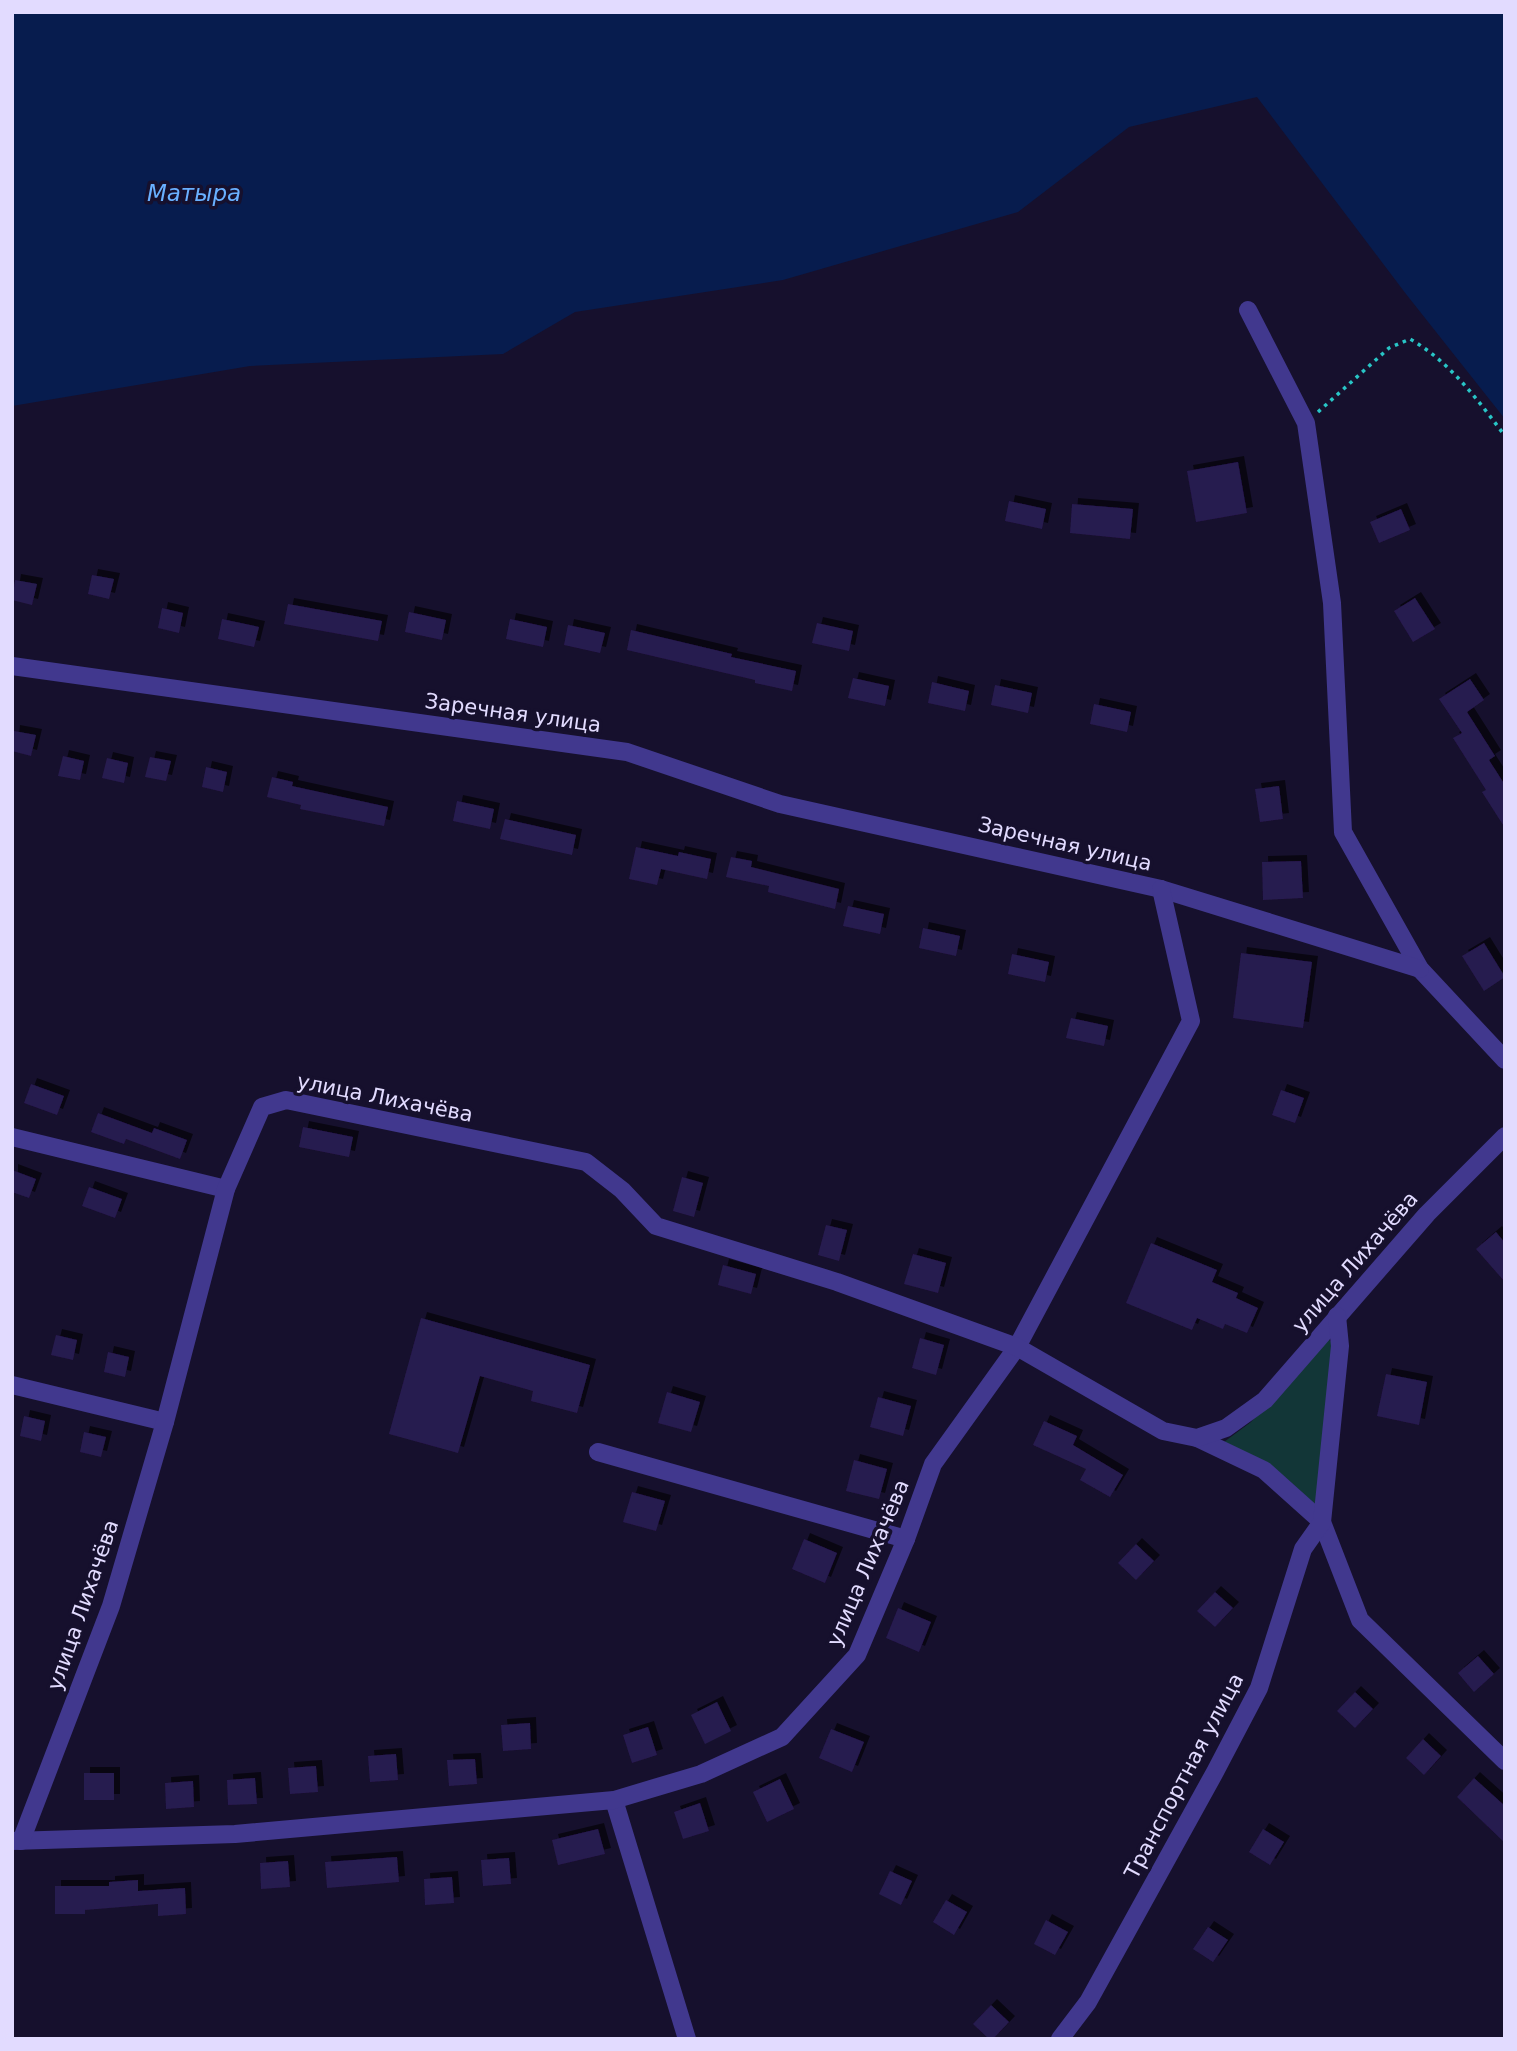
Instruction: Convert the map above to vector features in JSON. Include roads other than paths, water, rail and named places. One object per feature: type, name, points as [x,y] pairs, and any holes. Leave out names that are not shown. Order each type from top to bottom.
[{"type":"street","points":[[1248,310],[1306,423],[1332,603],[1343,832],[1420,969],[1505,1060]]},
{"type":"street","name":"Заречная улица","points":[[12,666],[627,752],[780,804],[1161,889],[1420,969]]},
{"type":"street","name":"улица Лихачёва","points":[[1161,889],[1191,1021],[1017,1347],[933,1464],[906,1539],[857,1655],[782,1737],[701,1773],[614,1800],[235,1834],[17,1841],[111,1606],[165,1422],[226,1189],[262,1107],[286,1100],[586,1163],[622,1190],[656,1226],[836,1282],[1017,1347],[1163,1431],[1197,1437],[1226,1428],[1265,1400],[1427,1214],[1505,1136]]},
{"type":"street","points":[[12,1137],[226,1189]]},
{"type":"street","name":"Транспортная улица","points":[[1060,2039],[1087,2002],[1259,1688],[1303,1549],[1322,1522],[1340,1346],[1338,1316]]},
{"type":"street","points":[[12,1385],[165,1422]]},
{"type":"street","name":"Транспортная улица","points":[[1197,1437],[1264,1470],[1322,1522],[1360,1620],[1505,1761]]},
{"type":"street","points":[[598,1452],[906,1539]]},
{"type":"street","points":[[614,1800],[687,2039]]},
{"type":"water","name":"Матыра","points":[[12,12],[1505,12],[1505,419],[1406,294],[1257,97],[1129,127],[1018,212],[783,280],[575,312],[503,354],[250,366],[12,406]]}]
